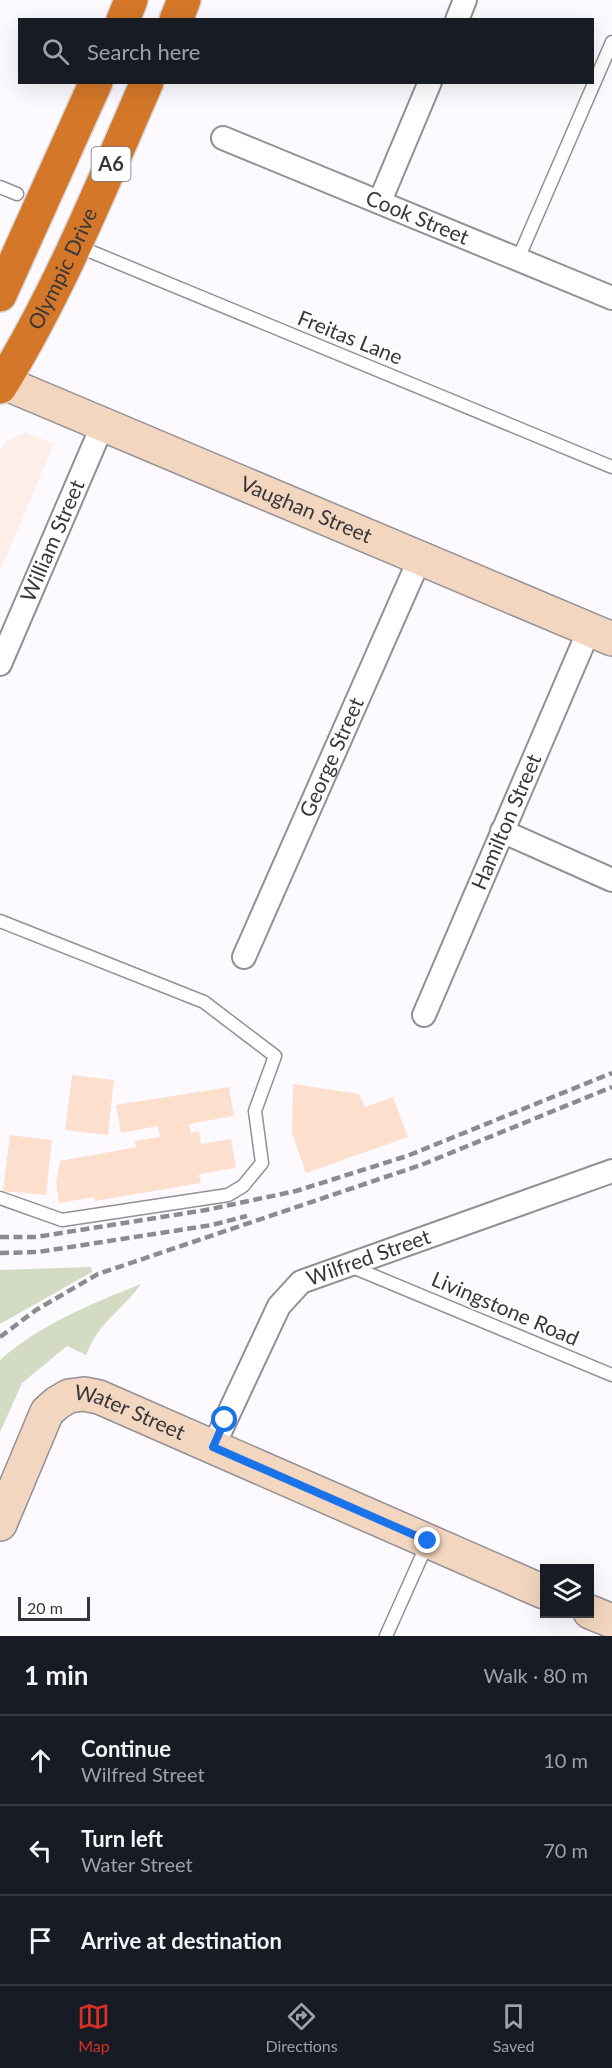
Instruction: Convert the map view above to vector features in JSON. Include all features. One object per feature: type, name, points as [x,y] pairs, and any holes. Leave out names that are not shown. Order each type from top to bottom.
[{"type":"highway","points":[[124,18],[131,0]]},
{"type":"highway","points":[[177,18],[184,0]]},
{"type":"highway","name":"Olympic Drive","points":[[0,295],[95,84]]},
{"type":"highway","name":"Olympic Drive","points":[[1,384],[24,346],[74,245],[146,84]]},
{"type":"street","points":[[458,18],[465,0]]},
{"type":"street","points":[[380,201],[429,84]]},
{"type":"street","name":"Cook Street","points":[[224,138],[612,298]]},
{"type":"street","name":"Vaughan Street","points":[[1,384],[97,439],[420,558],[600,634]]},
{"type":"street","name":"William Street","points":[[0,663],[97,439]]},
{"type":"street","name":"George Street","points":[[244,957],[420,558]]},
{"type":"street","name":"Hamilton Street","points":[[424,1015],[502,831],[600,634]]},
{"type":"street","points":[[502,831],[612,880]]},
{"type":"street","name":"Wilfred Street","points":[[213,1447],[279,1306],[301,1282],[612,1171]]},
{"type":"street","name":"Water Street","points":[[0,1524],[47,1412],[69,1396],[84,1394],[99,1397],[540,1590]]},
{"type":"street","points":[[594,1614],[612,1621]]},
{"type":"lane","points":[[594,84],[612,42]]},
{"type":"lane","points":[[518,259],[594,84]]},
{"type":"lane","points":[[0,187],[17,194]]},
{"type":"lane","name":"Freitas Lane","points":[[74,245],[612,467]]},
{"type":"lane","points":[[0,921],[204,1002],[275,1056],[255,1111],[262,1163],[243,1186],[228,1195],[62,1220],[0,1198]]},
{"type":"lane","name":"Livingstone Road","points":[[349,1265],[612,1376]]},
{"type":"lane","points":[[386,1636],[428,1541]]},
{"type":"shaded area","points":[[25,432],[54,444],[0,571],[0,450],[6,442]]},
{"type":"green space","points":[[91,1267],[92,1272],[0,1324],[0,1270]]},
{"type":"green space","points":[[141,1284],[104,1324],[86,1355],[67,1346],[22,1383],[0,1432],[0,1360],[49,1325]]},
{"type":"building","points":[[72,1075],[114,1080],[108,1135],[65,1130]]},
{"type":"building","points":[[293,1084],[359,1094],[365,1107],[393,1097],[408,1137],[306,1173],[292,1133]]},
{"type":"building","points":[[229,1087],[234,1116],[189,1124],[191,1133],[199,1131],[201,1144],[231,1139],[236,1168],[199,1174],[201,1183],[95,1201],[95,1197],[59,1203],[56,1183],[60,1161],[136,1147],[135,1141],[160,1137],[158,1126],[121,1133],[116,1105]]},
{"type":"building","points":[[10,1135],[52,1140],[46,1195],[3,1191]]},
{"type":"railway","points":[[0,1237],[36,1237],[206,1210],[296,1191],[407,1156],[612,1073]]},
{"type":"railway","points":[[0,1337],[36,1310],[98,1274],[421,1165],[612,1087]]},
{"type":"railway","points":[[0,1253],[38,1252],[212,1225],[247,1216]]},
{"type":"route","points":[[225,1420],[213,1447],[428,1541]]}]
